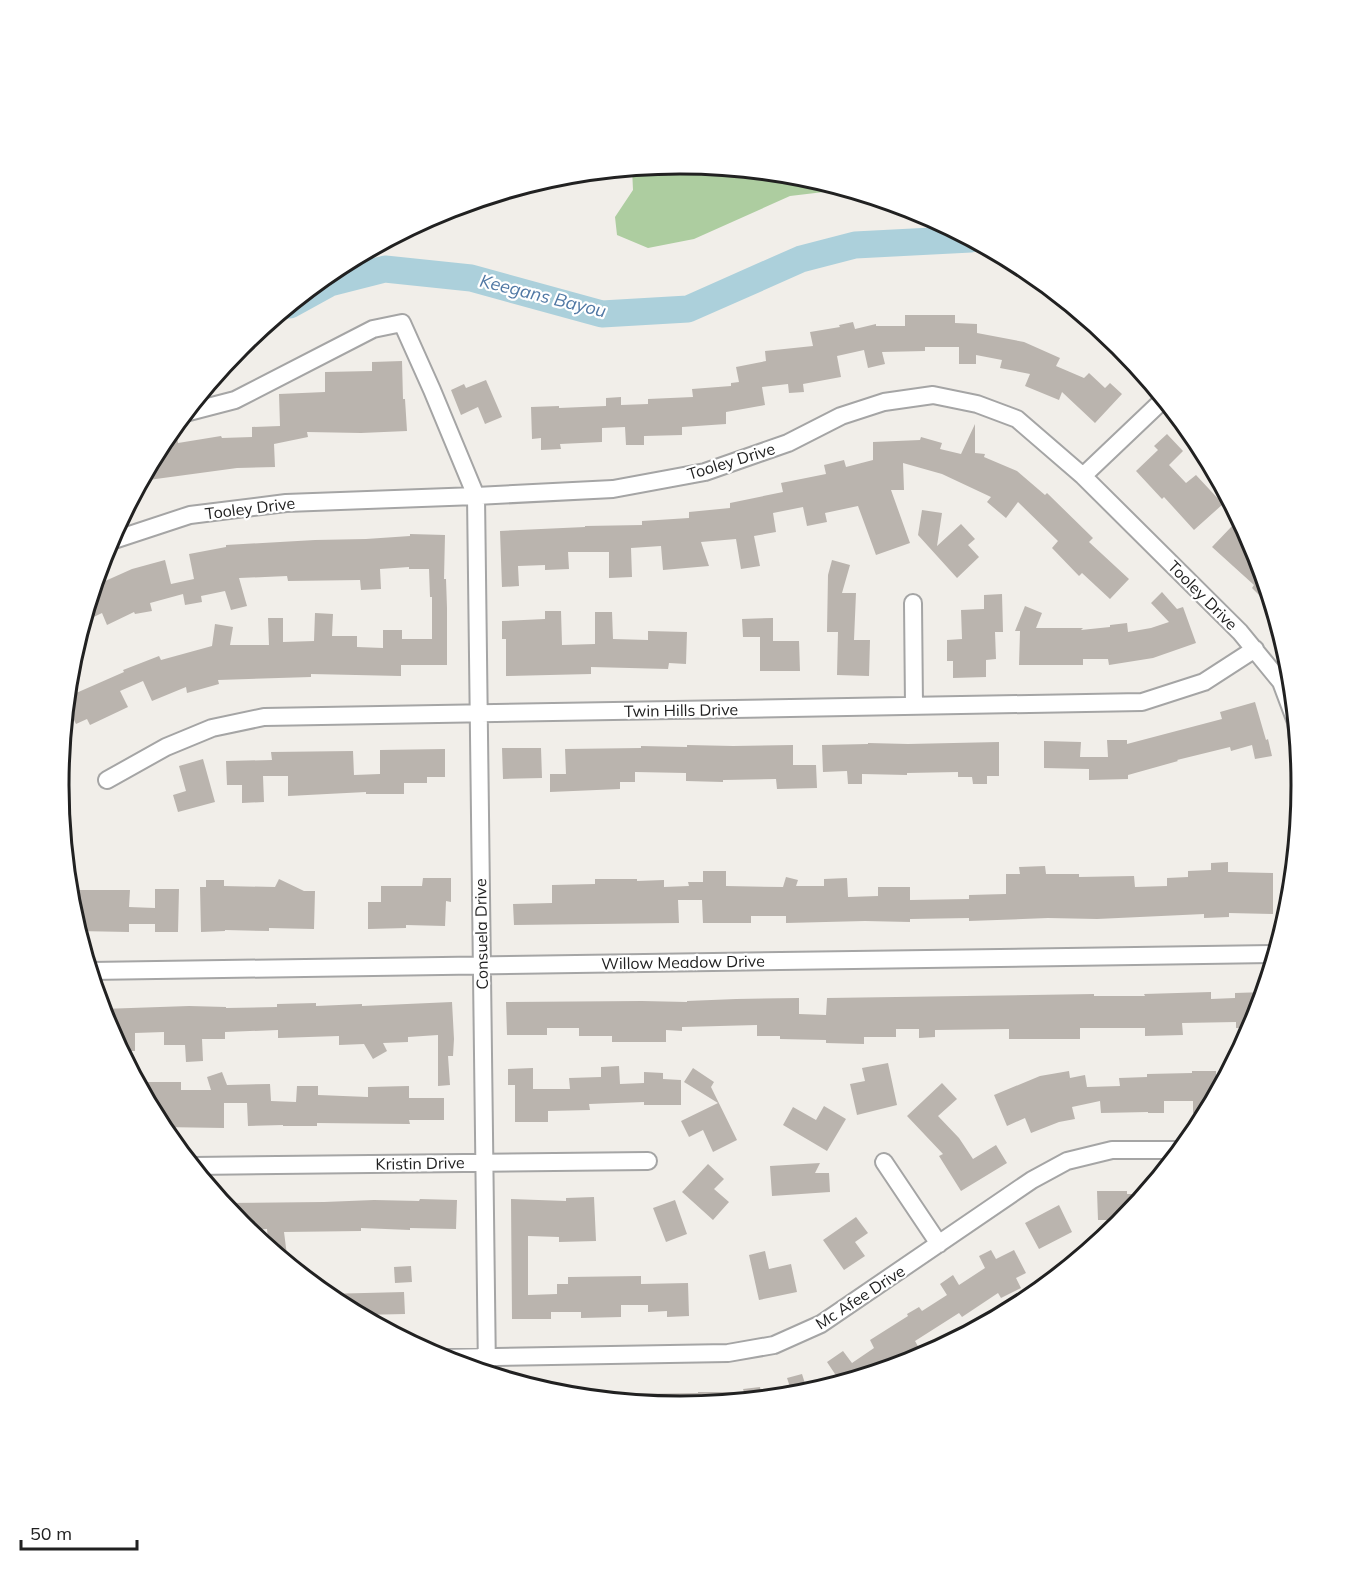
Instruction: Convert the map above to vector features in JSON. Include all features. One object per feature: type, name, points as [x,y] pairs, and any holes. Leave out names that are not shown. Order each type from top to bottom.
[{"type":"street","points":[[198,410],[235,400],[373,329],[402,323],[476,496]]},
{"type":"street","name":"Tooley Drive","points":[[122,537],[190,515],[276,504],[613,489],[705,472],[788,443],[841,416],[884,402],[933,395],[977,404],[1017,419],[1083,476],[1240,632],[1281,682],[1285,692]]},
{"type":"street","points":[[1083,476],[1159,404]]},
{"type":"street","name":"Consuela Drive","points":[[476,496],[487,1365]]},
{"type":"street","points":[[913,603],[914,706]]},
{"type":"street","name":"Twin Hills Drive","points":[[107,780],[166,747],[212,728],[264,717],[1142,702],[1204,682],[1255,649]]},
{"type":"street","name":"Willow Meadow Drive","points":[[98,971],[1268,954]]},
{"type":"street","name":"Mc Afee Drive","points":[[487,1365],[728,1353],[774,1344],[821,1324],[1032,1180],[1067,1161],[1112,1150],[1171,1150]]},
{"type":"street","name":"Kristin Drive","points":[[202,1166],[648,1161]]},
{"type":"street","points":[[884,1162],[939,1244]]},
{"type":"green space","points":[[680,173],[760,179],[828,191],[790,196],[694,239],[648,248],[617,235],[615,217],[633,190],[632,176]]},
{"type":"building","points":[[905,315],[955,315],[955,323],[977,324],[977,333],[1024,342],[1060,358],[1056,366],[1084,378],[1089,373],[1105,388],[1110,383],[1122,394],[1095,423],[1062,392],[1059,400],[1025,386],[1030,374],[1000,368],[1002,360],[976,355],[976,364],[959,364],[959,347],[925,347],[925,351],[882,352],[885,364],[868,368],[864,350],[837,356],[841,377],[803,384],[804,392],[789,393],[788,384],[762,387],[765,405],[726,412],[726,424],[682,427],[682,435],[644,436],[644,445],[626,445],[625,427],[602,428],[602,442],[560,444],[561,449],[541,450],[541,438],[532,439],[531,407],[606,406],[606,398],[621,397],[621,405],[648,404],[648,399],[693,397],[692,389],[731,386],[731,383],[739,382],[736,367],[766,361],[765,351],[813,346],[810,332],[840,327],[839,325],[853,322],[855,329],[876,324],[876,326],[905,326]]},
{"type":"building","points":[[402,361],[407,431],[307,432],[308,437],[274,444],[275,467],[237,468],[151,480],[177,438],[178,443],[221,436],[222,438],[252,437],[252,427],[280,426],[279,394],[325,392],[325,372],[372,371],[372,362]]},
{"type":"building","points":[[486,380],[502,417],[485,424],[478,407],[461,415],[451,390],[464,384],[466,388]]},
{"type":"building","points":[[975,424],[975,453],[985,454],[984,457],[1017,471],[1045,495],[1047,493],[1093,538],[1089,542],[1129,579],[1110,599],[1082,573],[1079,576],[1052,548],[1058,541],[1018,502],[1006,518],[987,502],[991,497],[942,474],[903,463],[904,490],[891,490],[910,543],[876,555],[858,506],[825,513],[827,522],[807,526],[803,507],[773,513],[776,532],[754,536],[760,566],[741,569],[736,539],[701,542],[709,566],[663,570],[661,546],[631,548],[632,577],[609,578],[609,552],[568,552],[569,569],[545,570],[545,565],[518,566],[519,586],[502,587],[500,531],[642,525],[642,521],[689,518],[689,512],[730,508],[730,503],[783,492],[781,483],[826,474],[824,465],[844,460],[846,467],[873,460],[873,442],[920,440],[921,437],[942,443],[940,449],[961,454]]},
{"type":"building","points":[[1167,434],[1183,451],[1169,465],[1186,483],[1196,475],[1223,504],[1194,530],[1136,471],[1158,450],[1154,446]]},
{"type":"building","points":[[922,510],[942,513],[937,546],[961,524],[975,539],[968,545],[979,557],[957,578],[918,535]]},
{"type":"building","points":[[1233,525],[1263,599],[1252,588],[1254,585],[1212,547]]},
{"type":"building","points":[[410,534],[445,535],[447,665],[401,665],[401,676],[311,674],[311,677],[218,680],[219,684],[187,693],[186,687],[152,701],[143,681],[120,691],[128,707],[90,725],[87,719],[76,724],[73,718],[76,693],[124,672],[123,670],[159,656],[161,660],[212,646],[215,624],[233,627],[230,645],[269,645],[268,618],[283,618],[283,642],[314,641],[315,613],[333,614],[332,636],[357,636],[357,647],[383,648],[383,630],[402,630],[402,639],[432,639],[429,569],[409,569],[409,567],[380,569],[381,589],[361,590],[360,580],[288,581],[287,576],[239,578],[247,606],[231,610],[225,591],[201,596],[202,602],[185,605],[183,594],[150,603],[152,611],[135,614],[134,612],[107,625],[102,613],[93,617],[104,582],[132,569],[165,560],[171,584],[194,579],[189,554],[226,547],[226,545],[410,536]]},
{"type":"building","points":[[832,560],[850,565],[842,593],[856,593],[854,640],[870,640],[869,676],[837,675],[838,632],[827,632],[828,575]]},
{"type":"building","points":[[1162,592],[1177,609],[1183,607],[1196,643],[1153,658],[1109,665],[1108,659],[1083,659],[1083,665],[1019,665],[1020,631],[1015,631],[1025,606],[1042,613],[1036,628],[1083,628],[1081,630],[1127,623],[1128,632],[1169,622],[1151,603]]},
{"type":"building","points":[[1002,594],[1003,632],[995,632],[996,659],[986,660],[986,677],[953,678],[953,661],[947,661],[947,640],[962,639],[961,610],[984,609],[984,595]]},
{"type":"building","points":[[545,611],[561,611],[562,645],[595,644],[595,612],[612,612],[613,639],[648,640],[648,631],[687,632],[686,664],[669,663],[668,669],[591,667],[591,674],[506,676],[506,639],[502,639],[502,621],[545,619]]},
{"type":"building","points":[[773,618],[773,641],[799,641],[800,671],[760,671],[760,637],[743,637],[742,619]]},
{"type":"building","points":[[1255,702],[1272,756],[1255,759],[1252,745],[1231,751],[1230,747],[1128,775],[1128,779],[1089,780],[1089,769],[1044,768],[1044,741],[1081,742],[1080,757],[1108,757],[1107,740],[1127,740],[1127,744],[1222,719],[1220,712]]},
{"type":"building","points":[[999,742],[999,776],[987,776],[987,784],[973,784],[972,777],[958,777],[958,772],[907,773],[907,775],[862,774],[862,784],[848,784],[847,771],[823,772],[822,745]]},
{"type":"building","points":[[687,745],[793,745],[793,765],[816,765],[817,788],[777,789],[776,779],[723,780],[723,782],[686,781],[686,773],[635,772],[635,782],[620,782],[620,789],[550,792],[550,774],[566,774],[565,749],[687,747]]},
{"type":"building","points":[[502,748],[541,748],[542,778],[503,779]]},
{"type":"building","points":[[445,749],[445,777],[427,777],[427,783],[404,783],[404,794],[366,794],[366,792],[288,796],[288,776],[263,776],[264,802],[242,803],[242,785],[227,785],[226,761],[272,760],[271,752],[353,751],[354,775],[380,774],[380,750]]},
{"type":"building","points":[[203,759],[215,802],[178,812],[173,795],[186,791],[179,766]]},
{"type":"building","points":[[1228,862],[1228,872],[1273,873],[1273,914],[1229,913],[1229,917],[1204,918],[1204,914],[1097,919],[969,921],[969,918],[910,919],[910,922],[786,923],[786,916],[751,916],[751,923],[703,923],[702,900],[678,900],[679,923],[514,925],[513,904],[552,903],[552,885],[595,884],[595,879],[664,880],[664,887],[689,886],[688,882],[703,882],[703,871],[726,871],[726,886],[783,887],[786,877],[798,880],[796,886],[824,886],[824,879],[847,878],[848,897],[878,896],[878,887],[910,887],[910,900],[969,899],[969,895],[1006,894],[1006,874],[1020,874],[1019,867],[1045,866],[1046,874],[1079,874],[1079,877],[1134,876],[1135,887],[1167,886],[1167,878],[1188,877],[1188,871],[1211,870],[1211,863]]},
{"type":"building","points":[[423,878],[451,878],[451,902],[446,901],[445,926],[406,925],[406,928],[368,929],[368,902],[381,902],[381,886],[422,886]]},
{"type":"building","points":[[279,879],[304,891],[315,891],[314,929],[269,928],[269,931],[201,932],[200,887],[206,887],[206,880],[224,880],[224,886],[275,887]]},
{"type":"building","points":[[155,889],[179,889],[178,932],[155,932],[155,924],[129,924],[129,932],[87,931],[78,890],[130,890],[129,907],[155,908]]},
{"type":"building","points":[[1211,992],[1211,999],[1235,998],[1235,993],[1256,992],[1241,1028],[1236,1028],[1236,1022],[1182,1023],[1183,1035],[1145,1036],[1145,1028],[1080,1028],[1080,1039],[1009,1039],[1009,1029],[935,1030],[935,1037],[919,1038],[919,1029],[896,1029],[896,1037],[864,1037],[864,1044],[826,1043],[826,1040],[757,1036],[757,1025],[682,1027],[682,1031],[666,1030],[666,1042],[612,1042],[612,1036],[579,1036],[579,1028],[547,1028],[547,1035],[507,1035],[506,1002],[687,1002],[799,998],[799,1014],[826,1015],[827,998],[1094,994],[1094,996],[1145,996],[1144,994]]},
{"type":"building","points":[[452,1002],[454,1039],[453,1056],[448,1056],[450,1085],[438,1086],[438,1035],[408,1037],[408,1042],[383,1043],[387,1051],[373,1059],[364,1044],[339,1045],[339,1036],[278,1038],[278,1030],[225,1032],[225,1039],[202,1039],[203,1061],[186,1062],[185,1045],[164,1045],[164,1032],[135,1033],[135,1051],[130,1051],[112,1009],[189,1006],[277,1007],[277,1004],[316,1003],[316,1006],[362,1004],[362,1006]]},
{"type":"building","points":[[888,1063],[897,1105],[857,1115],[850,1084],[865,1081],[862,1068]]},
{"type":"building","points":[[619,1066],[620,1084],[644,1083],[644,1072],[663,1073],[663,1079],[681,1080],[681,1105],[644,1105],[644,1102],[589,1104],[590,1110],[548,1111],[548,1122],[515,1122],[515,1085],[508,1085],[508,1069],[533,1068],[533,1089],[570,1089],[569,1078],[601,1077],[601,1067]]},
{"type":"building","points":[[693,1068],[714,1082],[711,1087],[737,1140],[713,1152],[703,1130],[689,1137],[681,1121],[718,1103],[684,1082]]},
{"type":"building","points":[[1069,1071],[1070,1078],[1085,1075],[1087,1087],[1120,1086],[1119,1078],[1147,1077],[1147,1074],[1216,1071],[1216,1080],[1196,1113],[1193,1113],[1193,1101],[1164,1101],[1164,1113],[1101,1113],[1100,1101],[1072,1107],[1075,1119],[1059,1122],[1031,1133],[1025,1118],[1007,1126],[994,1095],[1040,1076]]},
{"type":"building","points":[[222,1072],[227,1085],[270,1084],[271,1101],[296,1102],[297,1086],[318,1086],[318,1095],[368,1097],[368,1087],[409,1086],[409,1098],[444,1098],[444,1120],[409,1120],[410,1124],[317,1123],[317,1126],[248,1126],[247,1103],[224,1103],[224,1128],[174,1127],[146,1082],[181,1082],[181,1090],[211,1090],[207,1077]]},
{"type":"building","points":[[942,1083],[957,1099],[938,1116],[959,1138],[973,1159],[996,1145],[1007,1163],[961,1191],[939,1156],[943,1154],[907,1116]]},
{"type":"building","points":[[824,1106],[846,1119],[827,1151],[783,1125],[793,1107],[816,1120]]},
{"type":"building","points":[[820,1163],[815,1173],[829,1173],[830,1192],[772,1196],[770,1166]]},
{"type":"building","points":[[708,1164],[724,1179],[714,1189],[729,1202],[713,1220],[682,1192]]},
{"type":"building","points":[[1097,1191],[1127,1191],[1127,1194],[1134,1194],[1110,1220],[1098,1220]]},
{"type":"building","points":[[594,1197],[596,1241],[559,1242],[559,1237],[528,1236],[528,1295],[557,1294],[557,1284],[568,1284],[568,1277],[641,1276],[641,1284],[688,1283],[689,1316],[667,1317],[667,1311],[648,1312],[648,1305],[621,1305],[621,1317],[581,1318],[581,1312],[551,1312],[551,1319],[512,1319],[511,1199],[566,1201],[566,1198]]},
{"type":"building","points":[[420,1199],[457,1200],[456,1229],[361,1228],[361,1231],[284,1232],[287,1253],[268,1236],[267,1229],[261,1229],[235,1203],[374,1200],[419,1201]]},
{"type":"building","points":[[675,1200],[687,1234],[666,1242],[653,1208]]},
{"type":"building","points":[[1059,1205],[1072,1232],[1039,1249],[1025,1223]]},
{"type":"building","points":[[856,1217],[868,1233],[855,1242],[865,1256],[844,1270],[823,1240]]},
{"type":"building","points":[[991,1250],[996,1259],[1014,1250],[1026,1273],[1016,1278],[1021,1288],[1001,1298],[998,1293],[962,1317],[959,1313],[915,1341],[918,1348],[837,1377],[827,1362],[843,1351],[852,1363],[874,1348],[870,1340],[908,1316],[907,1314],[919,1307],[922,1311],[947,1295],[940,1284],[953,1275],[959,1285],[985,1268],[979,1256]]},
{"type":"building","points":[[765,1251],[769,1269],[791,1264],[797,1292],[759,1300],[749,1255]]},
{"type":"building","points":[[411,1266],[412,1282],[395,1283],[394,1267]]},
{"type":"building","points":[[404,1292],[405,1314],[375,1315],[342,1294]]},
{"type":"building","points":[[802,1374],[805,1384],[790,1387],[787,1378]]},
{"type":"building","points":[[760,1387],[761,1391],[720,1395],[636,1394],[744,1392],[743,1389]]},
{"type":"waterway","name":"Keegans Bayou","points":[[334,282],[385,269],[471,278],[602,314],[688,309],[801,259],[855,245],[956,240]]}]
